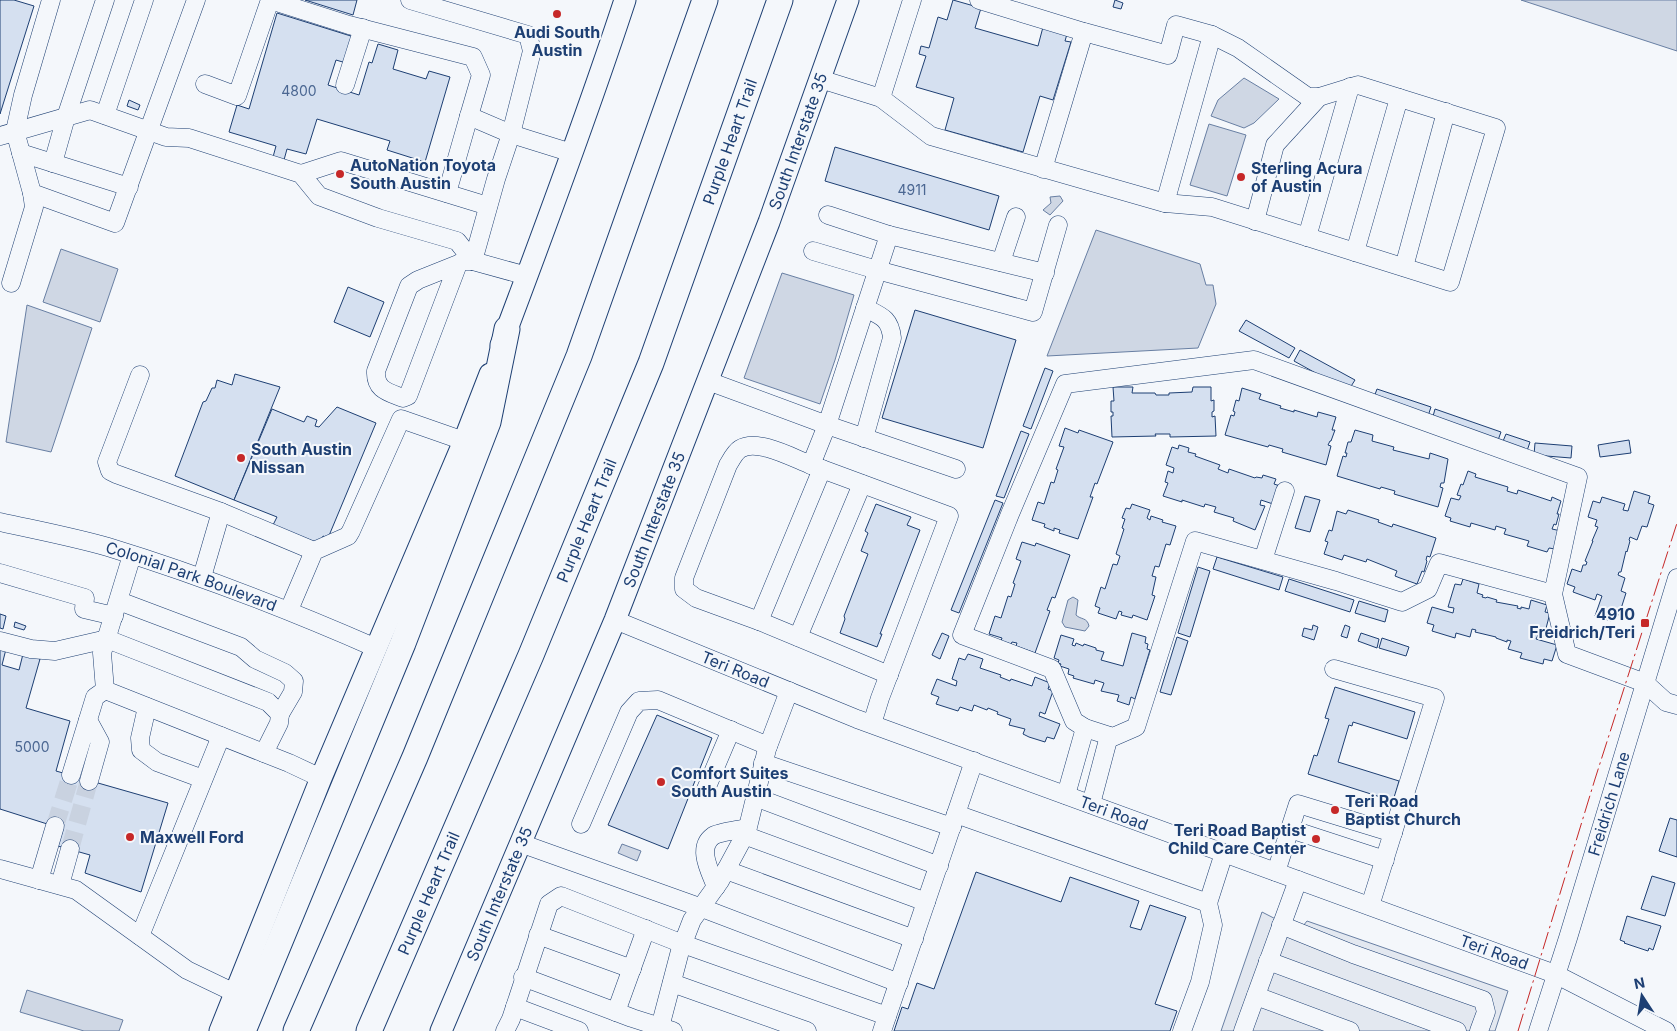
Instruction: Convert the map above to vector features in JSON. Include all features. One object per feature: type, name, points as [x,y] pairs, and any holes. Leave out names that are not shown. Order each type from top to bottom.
[{"type":"highway","points":[[689,47],[699,0]]},
{"type":"highway","points":[[296,1031],[415,757],[579,356],[705,0]]},
{"type":"highway","name":"Purple Heart Trail","points":[[369,1031],[535,647],[647,372],[780,0]]},
{"type":"highway","points":[[243,1031],[403,643],[488,422],[507,329]]},
{"type":"main road","points":[[220,1031],[321,778],[464,441],[527,276],[626,0]]},
{"type":"main road","name":"South Interstate 35","points":[[441,1031],[615,620],[769,222],[848,0]]},
{"type":"street","points":[[8,134],[23,95],[51,0]]},
{"type":"street","points":[[52,163],[105,0]]},
{"type":"street","points":[[105,115],[144,0]]},
{"type":"street","points":[[32,193],[115,223],[196,0]]},
{"type":"street","points":[[205,84],[237,96],[270,0],[363,28],[473,57],[481,75],[447,193]]},
{"type":"street","points":[[403,398],[408,396],[488,206],[511,134],[532,51],[528,35],[410,0]]},
{"type":"street","points":[[881,98],[912,0]]},
{"type":"street","points":[[820,80],[881,98],[930,136],[1165,203],[1212,207],[1450,282],[1496,128],[1358,85],[1319,97],[1308,97],[1238,48],[1212,35],[1176,25],[1168,55],[979,0]]},
{"type":"street","points":[[345,85],[363,28]]},
{"type":"street","points":[[1043,169],[1084,32]]},
{"type":"street","points":[[1165,203],[1212,35]]},
{"type":"street","points":[[1307,237],[1350,87]]},
{"type":"street","points":[[1255,221],[1275,145],[1319,97]]},
{"type":"street","points":[[1355,252],[1399,98]]},
{"type":"street","points":[[8,134],[90,110],[166,138],[189,138],[301,174],[319,196],[378,218],[457,241],[465,262]]},
{"type":"street","points":[[1404,267],[1446,112]]},
{"type":"street","points":[[469,116],[511,134],[572,153]]},
{"type":"street","points":[[8,134],[21,153],[34,207],[11,283]]},
{"type":"street","points":[[21,153],[129,187]]},
{"type":"street","points":[[301,174],[341,161],[488,206]]},
{"type":"street","points":[[828,215],[889,235],[1045,273]]},
{"type":"street","points":[[1001,262],[1016,217]]},
{"type":"street","points":[[813,251],[1033,312],[1058,225]]},
{"type":"street","points":[[759,621],[816,467],[827,425],[889,235]]},
{"type":"street","points":[[403,398],[378,385],[375,380],[376,371],[409,286],[418,280],[465,262],[527,276]]},
{"type":"street","points":[[864,438],[892,338],[891,327],[885,319],[865,308]]},
{"type":"street","points":[[1553,594],[1439,563],[1428,589],[1402,602],[1195,541],[1136,727],[1113,737],[1085,728],[1074,721],[1052,668],[962,635],[1010,514],[1065,384],[1254,360],[1578,477],[1553,594],[1567,654],[1645,683],[1666,702],[1677,705]]},
{"type":"street","points":[[140,375],[107,462],[110,471],[221,512],[314,551]]},
{"type":"street","points":[[708,381],[827,425],[956,469]]},
{"type":"street","points":[[289,610],[314,551],[348,536],[401,419],[403,398]]},
{"type":"street","points":[[401,419],[464,441]]},
{"type":"street","points":[[872,724],[888,675],[949,516],[816,467],[771,448],[753,445],[739,449],[728,465],[684,578],[684,589],[696,598],[759,621],[888,675]]},
{"type":"street","points":[[798,637],[862,484]]},
{"type":"street","points":[[1264,560],[1286,491]]},
{"type":"street","points":[[202,577],[221,512]]},
{"type":"street","name":"Colonial Park Boulevard","points":[[0,522],[106,547],[202,577],[289,610],[376,648]]},
{"type":"street","points":[[105,690],[102,653],[132,555]]},
{"type":"street","points":[[0,573],[85,598],[84,609],[116,609],[241,648],[255,659],[285,673],[294,681],[293,692],[280,714],[279,723],[264,754]]},
{"type":"street","name":"Freidrich Lane","points":[[1538,1031],[1677,578]]},
{"type":"street","name":"Teri Road","points":[[615,620],[872,724],[1555,974],[1666,1031]]},
{"type":"street","points":[[0,642],[31,649],[55,651],[107,639],[268,702],[280,714]]},
{"type":"street","points":[[1334,668],[1435,698],[1370,906]]},
{"type":"street","points":[[105,690],[321,778]]},
{"type":"street","points":[[71,775],[95,697],[105,690]]},
{"type":"street","points":[[524,977],[664,1030],[672,983],[683,944],[692,920],[716,887],[746,832],[768,746],[789,691]]},
{"type":"street","points":[[582,824],[629,712],[639,701],[658,700],[768,746]]},
{"type":"street","points":[[147,707],[140,738],[141,750],[157,762],[203,779]]},
{"type":"street","points":[[88,720],[100,742],[89,781]]},
{"type":"street","points":[[1066,795],[1085,728]]},
{"type":"street","points":[[706,789],[731,730]]},
{"type":"street","points":[[140,936],[220,736]]},
{"type":"street","points":[[1091,804],[1109,736]]},
{"type":"street","points":[[505,1031],[515,1007],[549,904],[561,896],[885,1023],[974,762]]},
{"type":"street","points":[[763,763],[954,821],[1208,903]]},
{"type":"street","points":[[755,797],[939,866]]},
{"type":"street","points":[[1276,872],[1298,804],[1393,833]]},
{"type":"street","points":[[39,880],[55,826]]},
{"type":"street","points":[[1290,829],[1385,860]]},
{"type":"street","points":[[716,887],[705,857],[707,843],[713,836],[746,832],[926,902]]},
{"type":"street","points":[[520,843],[702,908],[899,983]]},
{"type":"street","points":[[60,886],[70,849]]},
{"type":"street","points":[[1182,1031],[1200,982],[1213,926],[1208,903],[1224,853]]},
{"type":"street","points":[[0,869],[76,890],[187,970],[235,993]]},
{"type":"street","points":[[726,870],[914,939]]},
{"type":"street","points":[[1244,1031],[1298,880]]},
{"type":"street","points":[[1281,925],[1353,954],[1483,1000],[1486,1012],[1479,1031]]},
{"type":"street","points":[[616,1012],[646,930]]},
{"type":"street","points":[[538,935],[632,969]]},
{"type":"street","points":[[1268,961],[1457,1031]]},
{"type":"street","points":[[672,983],[807,1031]]},
{"type":"street","points":[[1256,996],[1350,1031]]},
{"type":"street","points":[[515,1007],[579,1031]]},
{"type":"shaded area","points":[[1521,0],[1677,0],[1677,51]]},
{"type":"shaded area","points":[[1244,78],[1279,99],[1254,123],[1244,128],[1211,116],[1218,100]]},
{"type":"shaded area","points":[[1209,124],[1246,135],[1227,196],[1190,185]]},
{"type":"shaded area","points":[[1060,196],[1063,201],[1050,215],[1043,210],[1051,203],[1050,197]]},
{"type":"shaded area","points":[[1096,230],[1200,264],[1206,285],[1213,285],[1216,304],[1198,348],[1047,356]]},
{"type":"shaded area","points":[[61,249],[118,269],[100,322],[43,302]]},
{"type":"shaded area","points":[[782,273],[854,295],[820,404],[744,378]]},
{"type":"shaded area","points":[[27,305],[92,328],[51,452],[6,442]]},
{"type":"shaded area","points":[[1073,597],[1078,600],[1076,615],[1088,623],[1089,626],[1085,631],[1065,627],[1062,622],[1068,600]]},
{"type":"shaded area","points":[[622,844],[641,851],[637,861],[618,853]]},
{"type":"shaded area","points":[[1262,912],[1299,931],[1307,921],[1508,991],[1495,1031],[1221,1031]]},
{"type":"shaded area","points":[[27,990],[123,1020],[119,1031],[84,1031],[20,1012]]},
{"type":"building","points":[[0,0],[14,0],[34,6],[0,114]]},
{"type":"building","points":[[305,0],[357,0],[353,15]]},
{"type":"building","points":[[953,0],[981,8],[975,28],[1038,46],[1043,27],[1067,34],[1065,41],[1071,42],[1053,100],[1040,96],[1023,152],[945,130],[954,98],[916,87],[926,56],[919,54],[921,46],[929,48],[938,17],[947,20]]},
{"type":"building","points":[[1115,0],[1123,3],[1121,9],[1113,7]]},
{"type":"building","points":[[277,13],[354,37],[346,63],[336,60],[328,85],[359,95],[369,62],[372,63],[378,44],[398,50],[393,69],[426,79],[429,71],[450,77],[425,162],[387,150],[390,141],[317,119],[306,154],[287,149],[284,160],[273,157],[276,146],[229,132],[237,105],[249,109]]},
{"type":"building","points":[[129,100],[140,105],[138,110],[127,106]]},
{"type":"building","points":[[835,147],[999,196],[989,230],[825,181]]},
{"type":"building","points":[[348,287],[384,302],[370,337],[334,322]]},
{"type":"building","points":[[915,310],[1016,340],[983,448],[882,418]]},
{"type":"building","points":[[1246,320],[1295,348],[1289,358],[1239,331]]},
{"type":"building","points":[[1300,350],[1355,380],[1348,391],[1294,361]]},
{"type":"building","points":[[1045,368],[1053,371],[1031,429],[1023,426]]},
{"type":"building","points":[[235,374],[280,387],[234,500],[175,476],[203,402],[206,401],[212,388],[215,388],[217,380],[232,385]]},
{"type":"building","points":[[1113,387],[1133,387],[1132,393],[1169,395],[1169,393],[1192,392],[1193,387],[1211,387],[1211,401],[1214,400],[1212,417],[1215,416],[1216,436],[1170,437],[1170,434],[1155,434],[1156,436],[1112,437],[1111,416],[1113,416],[1113,412],[1111,412],[1111,401],[1114,401]]},
{"type":"building","points":[[1242,388],[1261,394],[1259,399],[1281,406],[1280,408],[1317,417],[1318,412],[1336,417],[1332,430],[1335,430],[1328,445],[1331,446],[1326,465],[1282,452],[1283,449],[1269,445],[1268,447],[1225,435],[1231,415],[1234,416],[1235,412],[1233,411],[1236,400],[1239,401]]},
{"type":"building","points":[[1377,389],[1431,407],[1427,419],[1373,400]]},
{"type":"building","points":[[337,407],[376,423],[328,538],[323,536],[320,544],[273,525],[277,517],[234,500],[272,409],[304,422],[307,416],[317,420],[315,426],[319,427]]},
{"type":"building","points":[[1435,409],[1501,432],[1497,443],[1432,420]]},
{"type":"building","points":[[1065,428],[1078,433],[1079,430],[1113,442],[1097,484],[1095,483],[1090,497],[1093,497],[1078,539],[1059,533],[1060,530],[1054,528],[1054,531],[1044,527],[1045,524],[1032,520],[1038,502],[1044,504],[1051,482],[1054,483],[1058,470],[1056,469],[1064,447],[1059,446]]},
{"type":"building","points":[[1355,430],[1373,435],[1372,441],[1394,447],[1393,450],[1429,459],[1430,453],[1448,459],[1444,483],[1441,483],[1440,487],[1443,488],[1438,507],[1394,494],[1395,491],[1381,487],[1380,489],[1337,476],[1343,456],[1346,457],[1347,453],[1345,453],[1348,442],[1351,442]]},
{"type":"building","points":[[1021,431],[1029,434],[1004,498],[996,496]]},
{"type":"building","points":[[1506,434],[1530,442],[1526,454],[1501,446]]},
{"type":"building","points":[[1629,440],[1631,453],[1600,457],[1598,445]]},
{"type":"building","points":[[1535,443],[1572,446],[1571,458],[1534,455]]},
{"type":"building","points":[[1179,445],[1189,448],[1188,452],[1196,454],[1195,456],[1220,465],[1218,469],[1228,473],[1229,469],[1255,478],[1262,478],[1263,475],[1276,479],[1274,484],[1280,486],[1273,504],[1261,500],[1260,505],[1265,506],[1255,530],[1233,521],[1234,518],[1214,512],[1216,507],[1205,504],[1204,507],[1163,496],[1168,483],[1165,482],[1168,471],[1173,473],[1174,468],[1166,465],[1172,447],[1178,449]]},
{"type":"building","points":[[1468,471],[1476,474],[1475,477],[1508,487],[1507,491],[1517,494],[1518,490],[1551,501],[1552,497],[1561,501],[1556,525],[1554,524],[1552,529],[1561,531],[1555,549],[1549,548],[1547,552],[1527,546],[1529,541],[1504,534],[1506,529],[1496,526],[1495,530],[1471,523],[1470,527],[1450,521],[1451,518],[1445,516],[1451,498],[1459,500],[1461,496],[1457,495]]},
{"type":"building","points":[[1634,491],[1650,496],[1648,503],[1654,505],[1647,527],[1642,526],[1637,540],[1630,537],[1621,572],[1618,575],[1625,578],[1621,591],[1626,593],[1619,615],[1614,613],[1611,621],[1595,616],[1602,596],[1597,594],[1595,600],[1573,592],[1575,587],[1567,584],[1572,569],[1581,572],[1583,565],[1586,565],[1587,562],[1585,561],[1598,527],[1595,526],[1597,520],[1588,517],[1593,501],[1600,503],[1602,497],[1625,504],[1623,510],[1628,511]]},
{"type":"building","points":[[1305,496],[1320,500],[1310,532],[1295,528]]},
{"type":"building","points":[[995,500],[1003,503],[959,613],[951,610]]},
{"type":"building","points":[[876,504],[911,517],[907,525],[920,530],[880,634],[882,634],[877,647],[840,633],[845,619],[844,616],[868,554],[861,551],[868,533],[865,531]]},
{"type":"building","points":[[1132,504],[1150,510],[1147,518],[1150,520],[1151,516],[1176,526],[1170,545],[1166,544],[1159,567],[1155,566],[1152,576],[1156,577],[1152,595],[1155,596],[1147,620],[1133,615],[1132,618],[1121,615],[1122,612],[1119,611],[1116,619],[1098,613],[1100,608],[1095,606],[1101,587],[1105,589],[1113,564],[1117,565],[1120,556],[1116,554],[1124,529],[1122,528],[1125,519],[1122,518],[1126,508],[1130,509]]},
{"type":"building","points":[[1348,510],[1379,520],[1378,522],[1392,527],[1393,524],[1436,538],[1430,557],[1427,556],[1424,572],[1422,571],[1417,584],[1395,576],[1397,571],[1367,559],[1366,562],[1344,555],[1342,560],[1324,554],[1328,542],[1325,541],[1329,530],[1332,531],[1337,511],[1346,514]]},
{"type":"building","points":[[1022,542],[1035,546],[1036,543],[1070,555],[1055,598],[1052,597],[1047,610],[1050,611],[1035,653],[1016,646],[1017,643],[1012,642],[1011,644],[1001,641],[1002,638],[989,634],[995,616],[1001,618],[1008,596],[1011,597],[1015,584],[1013,583],[1021,561],[1016,559]]},
{"type":"building","points":[[1217,557],[1283,577],[1279,590],[1213,569]]},
{"type":"building","points":[[1198,567],[1210,571],[1190,637],[1178,633]]},
{"type":"building","points":[[1289,579],[1354,600],[1350,612],[1285,591]]},
{"type":"building","points":[[1463,579],[1479,584],[1477,593],[1483,595],[1482,597],[1497,600],[1496,602],[1518,606],[1517,608],[1521,609],[1521,607],[1529,609],[1531,600],[1547,605],[1545,612],[1550,613],[1544,636],[1538,635],[1536,639],[1557,645],[1552,661],[1544,659],[1543,664],[1520,658],[1522,653],[1508,649],[1511,641],[1507,640],[1507,642],[1475,632],[1476,630],[1472,629],[1470,637],[1456,633],[1455,638],[1432,631],[1434,625],[1427,623],[1432,607],[1453,613],[1454,608],[1448,607],[1455,584],[1461,585]]},
{"type":"building","points":[[1359,601],[1388,610],[1385,622],[1355,613]]},
{"type":"building","points":[[0,614],[6,616],[3,629],[0,628]]},
{"type":"building","points":[[15,622],[26,626],[24,630],[14,627]]},
{"type":"building","points":[[1313,625],[1318,627],[1314,640],[1302,636],[1304,628],[1312,630]]},
{"type":"building","points":[[1345,625],[1350,627],[1347,638],[1341,636]]},
{"type":"building","points":[[942,633],[949,636],[940,659],[932,655]]},
{"type":"building","points":[[1132,633],[1146,637],[1145,643],[1148,644],[1147,649],[1150,650],[1135,699],[1131,697],[1129,705],[1117,701],[1119,695],[1101,691],[1104,683],[1095,680],[1094,684],[1073,678],[1074,676],[1068,674],[1069,669],[1060,666],[1059,660],[1054,658],[1061,635],[1074,639],[1072,645],[1075,646],[1076,643],[1083,646],[1084,644],[1104,652],[1101,660],[1123,666]]},
{"type":"building","points":[[1361,633],[1379,639],[1377,648],[1358,641]]},
{"type":"building","points":[[1177,637],[1188,641],[1171,695],[1160,692]]},
{"type":"building","points":[[1382,638],[1409,647],[1406,656],[1379,648]]},
{"type":"building","points":[[0,648],[6,649],[2,665],[19,670],[23,654],[40,659],[26,708],[70,721],[56,771],[168,803],[141,892],[85,873],[90,855],[58,846],[63,829],[0,809]]},
{"type":"building","points":[[968,654],[983,659],[980,668],[1001,675],[1000,677],[1010,681],[1011,679],[1032,686],[1035,677],[1050,683],[1048,689],[1053,691],[1045,714],[1040,712],[1039,716],[1060,724],[1054,739],[1047,737],[1045,742],[1029,737],[1023,734],[1025,729],[1009,725],[1011,719],[997,714],[998,712],[988,708],[987,710],[974,705],[972,711],[960,707],[958,711],[936,704],[939,697],[931,694],[937,679],[956,686],[957,681],[952,679],[959,658],[965,660]]},
{"type":"building","points":[[1335,687],[1415,712],[1407,739],[1353,722],[1352,726],[1349,725],[1338,762],[1399,781],[1393,801],[1308,774],[1314,755],[1317,756],[1329,719],[1325,718]]},
{"type":"building","name":"Comfort Suites South Austin","points":[[657,715],[712,738],[668,849],[608,825]]},
{"type":"building","points":[[1670,818],[1677,820],[1677,857],[1659,851]]},
{"type":"building","points":[[976,872],[1061,902],[1070,877],[1139,901],[1130,927],[1141,930],[1150,905],[1186,917],[1155,1004],[1177,1011],[1170,1031],[894,1031],[902,1007],[908,1009],[917,983],[934,989]]},
{"type":"building","points":[[1652,876],[1675,883],[1665,916],[1641,909]]},
{"type":"building","points":[[1627,916],[1661,926],[1653,950],[1649,948],[1648,951],[1620,940]]},
{"type":"tunnel","points":[[55,826],[71,775]]},
{"type":"tunnel","points":[[70,849],[89,781]]},
{"type":"power","points":[[1518,1031],[1595,779],[1677,523]]},
{"type":"place","name":"Audi South Austin","points":[[557,14]]},
{"type":"place","name":"AutoNation Toyota South Austin","points":[[340,174]]},
{"type":"place","name":"Sterling Acura of Austin","points":[[1241,177]]},
{"type":"place","name":"South Austin Nissan","points":[[241,458]]},
{"type":"place","name":"4910 Freidrich/Teri","points":[[1645,623]]},
{"type":"place","name":"Comfort Suites South Austin","points":[[661,782]]},
{"type":"place","name":"Teri Road Baptist Church","points":[[1335,810]]},
{"type":"place","name":"Maxwell Ford","points":[[130,837]]},
{"type":"place","name":"Teri Road Baptist Child Care Center","points":[[1316,839]]}]
